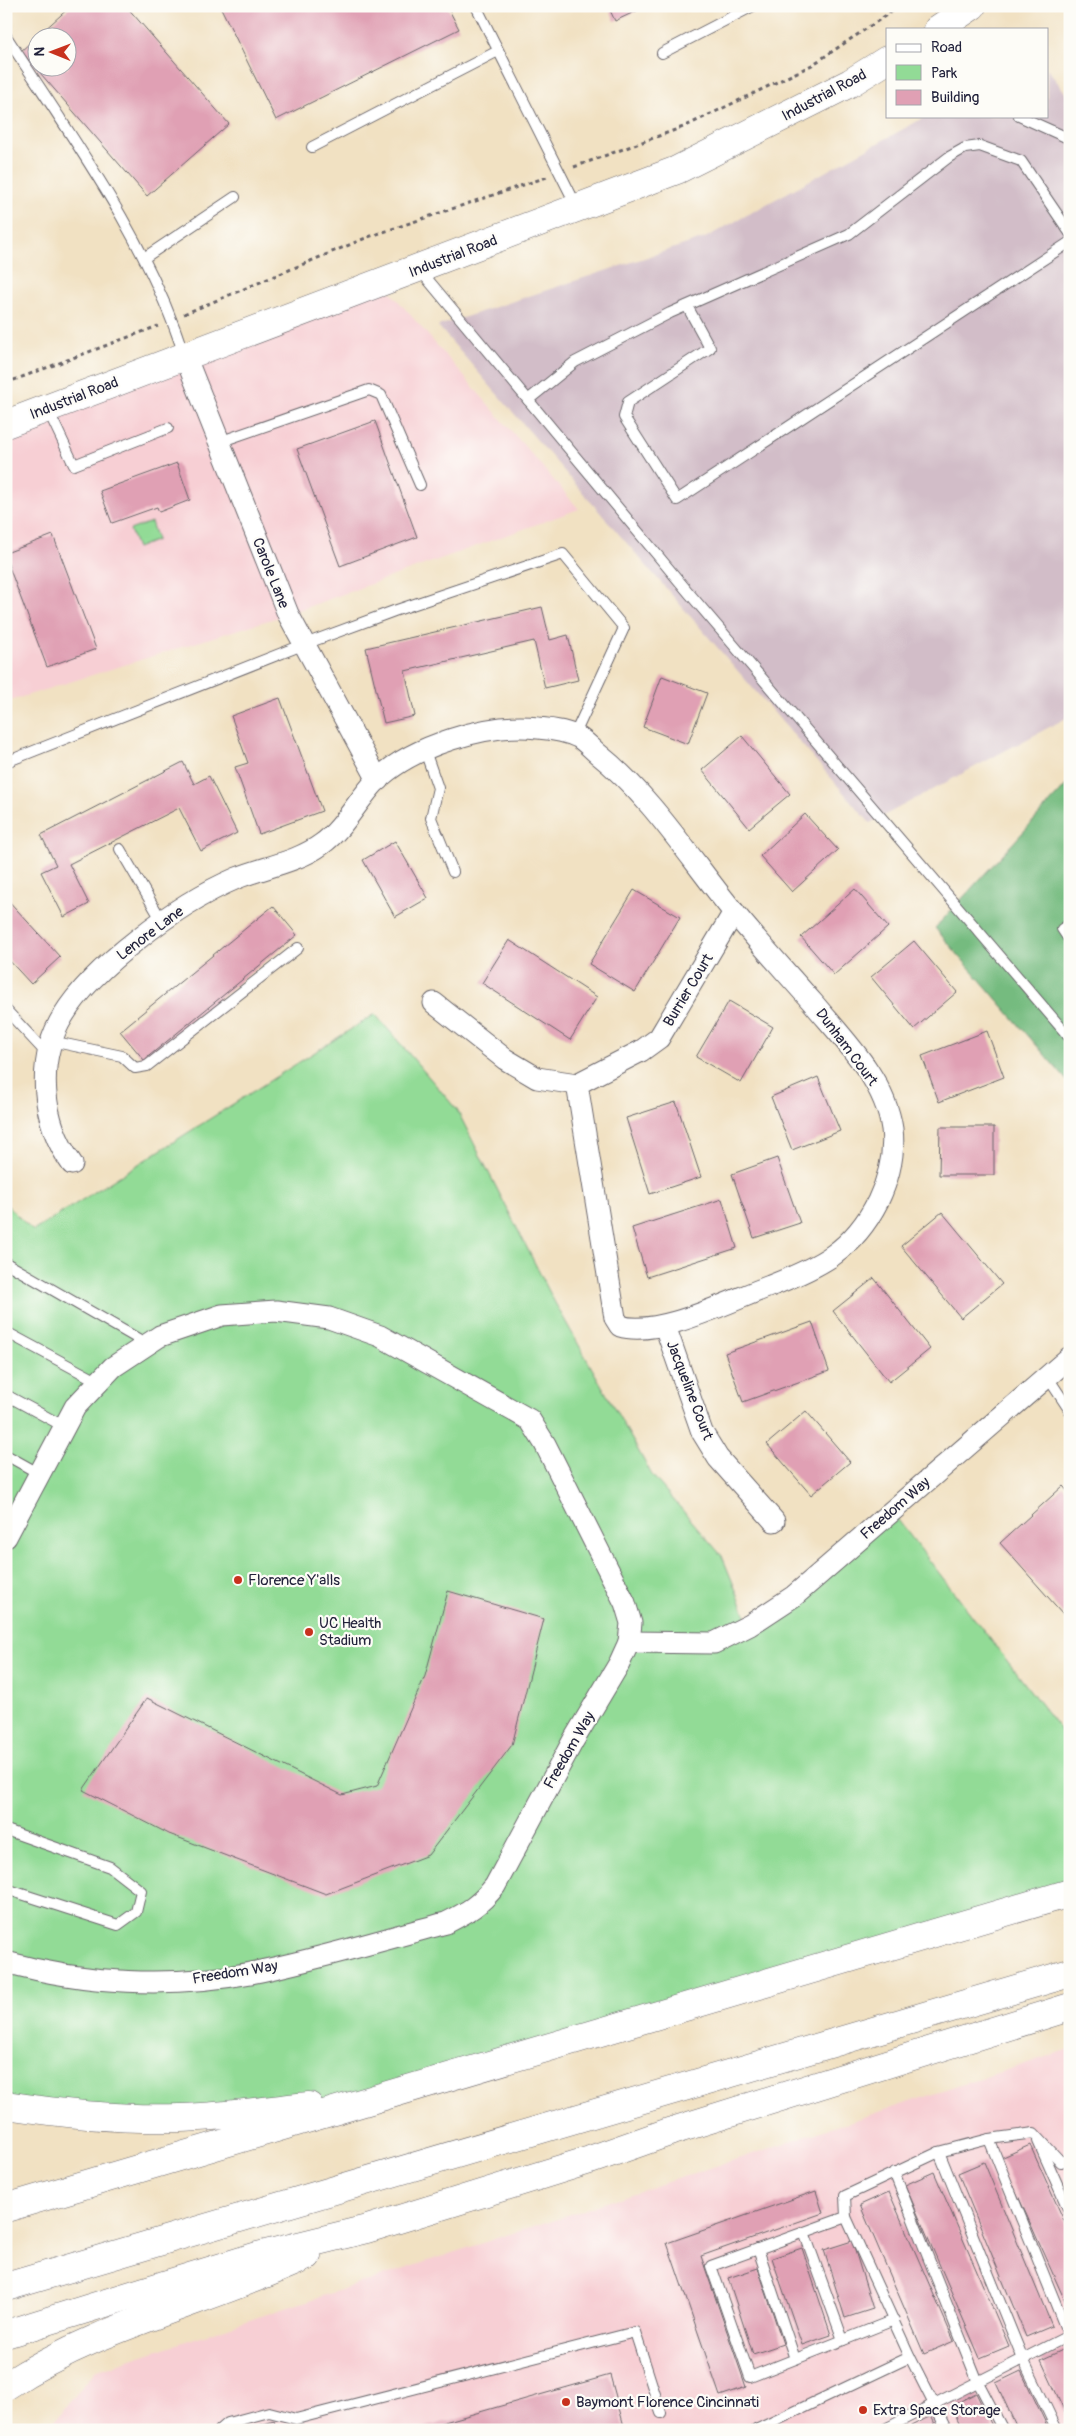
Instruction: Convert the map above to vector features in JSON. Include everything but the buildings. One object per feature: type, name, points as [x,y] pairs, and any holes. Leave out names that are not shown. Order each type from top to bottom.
[{"type":"main road","points":[[945,24],[972,6]]},
{"type":"main road","name":"Industrial Road","points":[[6,424],[578,209],[676,170],[850,83],[886,61]]},
{"type":"main road","points":[[6,2208],[1070,1893]]},
{"type":"main road","points":[[6,2287],[1070,1973]]},
{"type":"main road","points":[[6,2334],[257,2256],[367,2229],[590,2160],[681,2128],[1070,2007]]},
{"type":"main road","points":[[6,2105],[94,2116],[181,2118],[373,2100]]},
{"type":"main road","points":[[6,2386],[39,2364],[117,2329],[261,2278],[367,2229]]},
{"type":"street","name":"Carole Lane","points":[[185,356],[288,614],[378,780]]},
{"type":"street","name":"Dunham Court","points":[[378,780],[405,759],[475,731],[536,727],[574,736],[624,774],[734,912],[847,1042],[875,1081],[887,1108],[893,1132],[892,1158],[886,1185],[873,1211],[855,1235],[832,1258],[804,1273],[665,1326],[634,1330],[620,1326],[615,1318],[577,1084]]},
{"type":"street","name":"Lenore Lane","points":[[72,1164],[61,1149],[50,1120],[45,1092],[50,1049],[64,1014],[97,975],[162,920],[235,879],[301,855],[321,845],[378,780]]},
{"type":"street","name":"Burrier Court","points":[[577,1084],[641,1051],[659,1038],[734,912]]},
{"type":"street","points":[[434,1003],[505,1059],[537,1078],[577,1084]]},
{"type":"street","points":[[8,1530],[76,1407],[113,1367],[147,1344],[160,1336],[222,1315],[276,1311],[329,1318],[380,1336],[530,1420],[545,1444],[625,1603],[630,1623],[629,1642]]},
{"type":"street","name":"Jacqueline Court","points":[[665,1326],[702,1432],[718,1458],[774,1522]]},
{"type":"street","name":"Freedom Way","points":[[6,1962],[44,1973],[86,1978],[144,1981],[193,1979],[250,1973],[446,1923],[461,1916],[480,1904],[495,1886],[573,1741],[620,1664],[629,1642],[714,1643],[750,1625],[794,1596],[1070,1357]]},
{"type":"lane","points":[[476,6],[578,209]]},
{"type":"lane","points":[[662,53],[753,6]]},
{"type":"lane","points":[[6,36],[88,163],[144,258],[173,319],[185,356]]},
{"type":"lane","points":[[312,147],[498,51]]},
{"type":"lane","points":[[1023,118],[1070,140]]},
{"type":"lane","points":[[528,400],[575,362],[687,306],[849,234],[949,157],[965,148],[980,146],[1021,161],[1070,234]]},
{"type":"lane","points":[[144,258],[235,197]]},
{"type":"lane","points":[[687,306],[710,348],[628,402],[624,417],[677,500],[1070,242]]},
{"type":"lane","points":[[418,268],[689,593],[1070,1038]]},
{"type":"lane","points":[[219,442],[369,390],[381,395],[420,485]]},
{"type":"lane","points":[[48,409],[74,465],[168,428]]},
{"type":"lane","points":[[6,762],[305,644],[394,611],[563,554],[624,628],[574,736]]},
{"type":"lane","points":[[424,751],[438,788],[431,818],[453,872]]},
{"type":"lane","points":[[120,849],[162,920]]},
{"type":"lane","points":[[1070,924],[1062,929],[1070,941]]},
{"type":"lane","points":[[6,1010],[50,1049],[122,1056],[136,1068],[146,1066],[298,948]]},
{"type":"lane","points":[[1060,1026],[1070,1020]]},
{"type":"lane","points":[[6,1263],[147,1344]]},
{"type":"lane","points":[[6,1332],[99,1382]]},
{"type":"lane","points":[[1046,1376],[1070,1411]]},
{"type":"lane","points":[[6,1395],[65,1427]]},
{"type":"lane","points":[[6,1454],[40,1474]]},
{"type":"lane","points":[[6,1830],[110,1867],[142,1891],[136,1912],[118,1925],[6,1889]]},
{"type":"lane","points":[[947,2430],[910,2357],[846,2217],[846,2196],[939,2152],[989,2139],[1034,2133]]},
{"type":"lane","points":[[1034,2133],[1061,2162],[1070,2159]]},
{"type":"lane","points":[[1034,2133],[1070,2213]]},
{"type":"lane","points":[[889,2429],[934,2404],[1069,2337],[989,2139]]},
{"type":"lane","points":[[939,2152],[1023,2359],[1057,2430]]},
{"type":"lane","points":[[894,2172],[978,2382],[1002,2430]]},
{"type":"lane","points":[[846,2217],[711,2266],[750,2377],[894,2320]]},
{"type":"lane","points":[[804,2232],[843,2340]]},
{"type":"lane","points":[[758,2249],[795,2359]]},
{"type":"lane","points":[[220,2430],[228,2424],[269,2412],[296,2419],[635,2332],[661,2413]]},
{"type":"lane","points":[[756,2430],[910,2357]]},
{"type":"path","points":[[584,163],[686,126],[812,65],[900,6]]},
{"type":"path","points":[[189,312],[368,236],[526,185]]},
{"type":"path","points":[[6,383],[143,332]]},
{"type":"shaded area","points":[[1048,69],[1070,99],[1070,716],[870,823],[438,326],[705,238],[923,118],[1048,118]]},
{"type":"shaded area","points":[[382,282],[579,509],[288,614],[6,702],[6,423]]},
{"type":"shaded area","points":[[1070,2049],[1070,2430],[47,2430],[95,2371]]},
{"type":"green space","points":[[151,522],[157,540],[137,548],[130,530]]},
{"type":"green space","points":[[1070,781],[1070,1084],[935,928]]},
{"type":"green space","name":"UC Health Stadium","points":[[375,1014],[457,1110],[554,1301],[652,1475],[722,1556],[750,1625],[891,1511],[1070,1742],[1070,1893],[373,2100],[181,2118],[6,2105],[6,1204],[33,1231]]},
{"type":"place","name":"Florence Y'alls","points":[[238,1580]]},
{"type":"place","name":"UC Health Stadium","points":[[309,1632]]},
{"type":"place","name":"Baymont Florence Cincinnati","points":[[566,2402]]},
{"type":"place","name":"Extra Space Storage","points":[[863,2410]]}]
